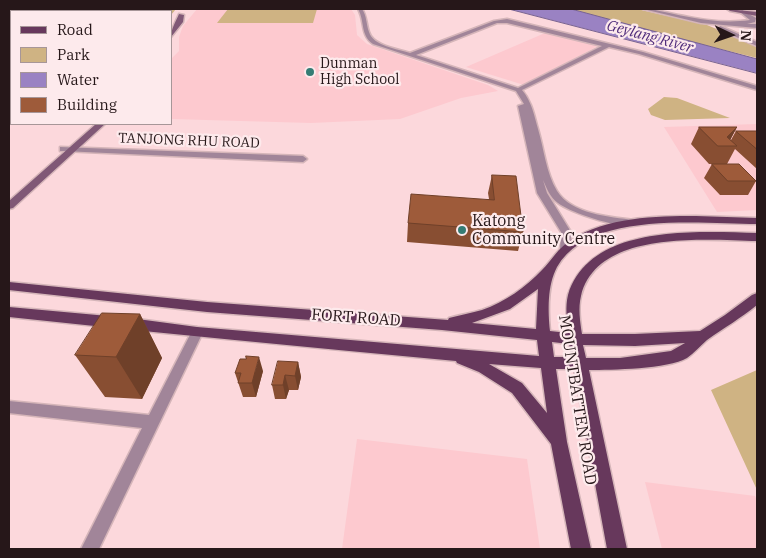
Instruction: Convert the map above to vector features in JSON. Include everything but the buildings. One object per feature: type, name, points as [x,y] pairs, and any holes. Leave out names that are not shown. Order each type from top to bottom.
[{"type":"main road","name":"MOUNTBATTEN ROAD","points":[[581,549],[559,441],[544,336],[543,296],[548,272],[565,250],[594,232],[634,223],[757,221]]},
{"type":"main road","name":"MOUNTBATTEN ROAD","points":[[616,549],[575,339],[573,306],[575,292],[588,269],[596,261],[612,251],[643,241],[672,237],[757,237]]},
{"type":"main road","points":[[442,325],[481,316],[506,307],[519,299],[548,272]]},
{"type":"main road","name":"FORT ROAD","points":[[9,286],[207,307],[442,325],[575,339],[635,340],[703,336]]},
{"type":"main road","name":"FORT ROAD","points":[[9,312],[130,323],[197,332],[548,363],[620,364],[657,360],[681,354],[757,298]]},
{"type":"main road","points":[[446,353],[484,368],[517,388],[559,441]]},
{"type":"street","points":[[172,22],[187,9]]},
{"type":"street","points":[[360,9],[364,15],[365,30],[370,39],[410,55],[520,93],[527,100],[553,192],[560,200],[592,216],[634,223]]},
{"type":"street","points":[[645,9],[725,24],[757,26]]},
{"type":"street","points":[[730,9],[757,14]]},
{"type":"street","points":[[675,15],[730,23],[745,23],[754,20],[750,15],[742,11]]},
{"type":"street","points":[[172,34],[180,22],[181,15]]},
{"type":"street","points":[[675,15],[707,23],[757,42],[756,33]]},
{"type":"street","points":[[410,55],[503,21],[608,45],[757,88]]},
{"type":"street","points":[[520,93],[608,45]]},
{"type":"street","points":[[520,93],[538,181],[542,193],[566,232],[565,250]]},
{"type":"street","name":"TANJONG RHU ROAD","points":[[9,206],[90,125]]},
{"type":"street","name":"TANJONG RHU ROAD","points":[[9,196],[100,125]]},
{"type":"street","name":"TANJONG RHU ROAD","points":[[68,149],[303,159]]},
{"type":"street","points":[[90,549],[197,332]]},
{"type":"street","points":[[9,407],[151,422]]},
{"type":"shaded area","name":"Dunman High School","points":[[197,9],[351,9],[355,15],[357,35],[367,44],[488,85],[498,91],[461,98],[400,119],[311,123],[172,119],[172,58],[179,51],[179,37],[183,26]]},
{"type":"shaded area","points":[[545,33],[600,45],[524,85],[466,67]]},
{"type":"shaded area","points":[[757,124],[757,210],[717,212],[664,127]]},
{"type":"shaded area","points":[[357,439],[527,459],[540,549],[342,549]]},
{"type":"shaded area","points":[[645,482],[755,496],[757,500],[757,549],[662,549]]},
{"type":"green space","points":[[176,9],[172,14],[172,10],[18,10]]},
{"type":"green space","points":[[228,9],[317,9],[313,23],[217,23]]},
{"type":"green space","points":[[571,9],[637,9],[707,25],[757,46],[757,58],[648,31]]},
{"type":"green space","points":[[664,97],[677,98],[730,118],[665,120],[651,115],[648,109]]},
{"type":"green space","points":[[757,370],[757,490],[711,390]]},
{"type":"water","name":"Geylang River","points":[[509,9],[571,9],[757,59],[757,73]]},
{"type":"place","name":"Dunman High School","points":[[310,72]]},
{"type":"place","name":"Katong Community Centre","points":[[462,230]]}]
